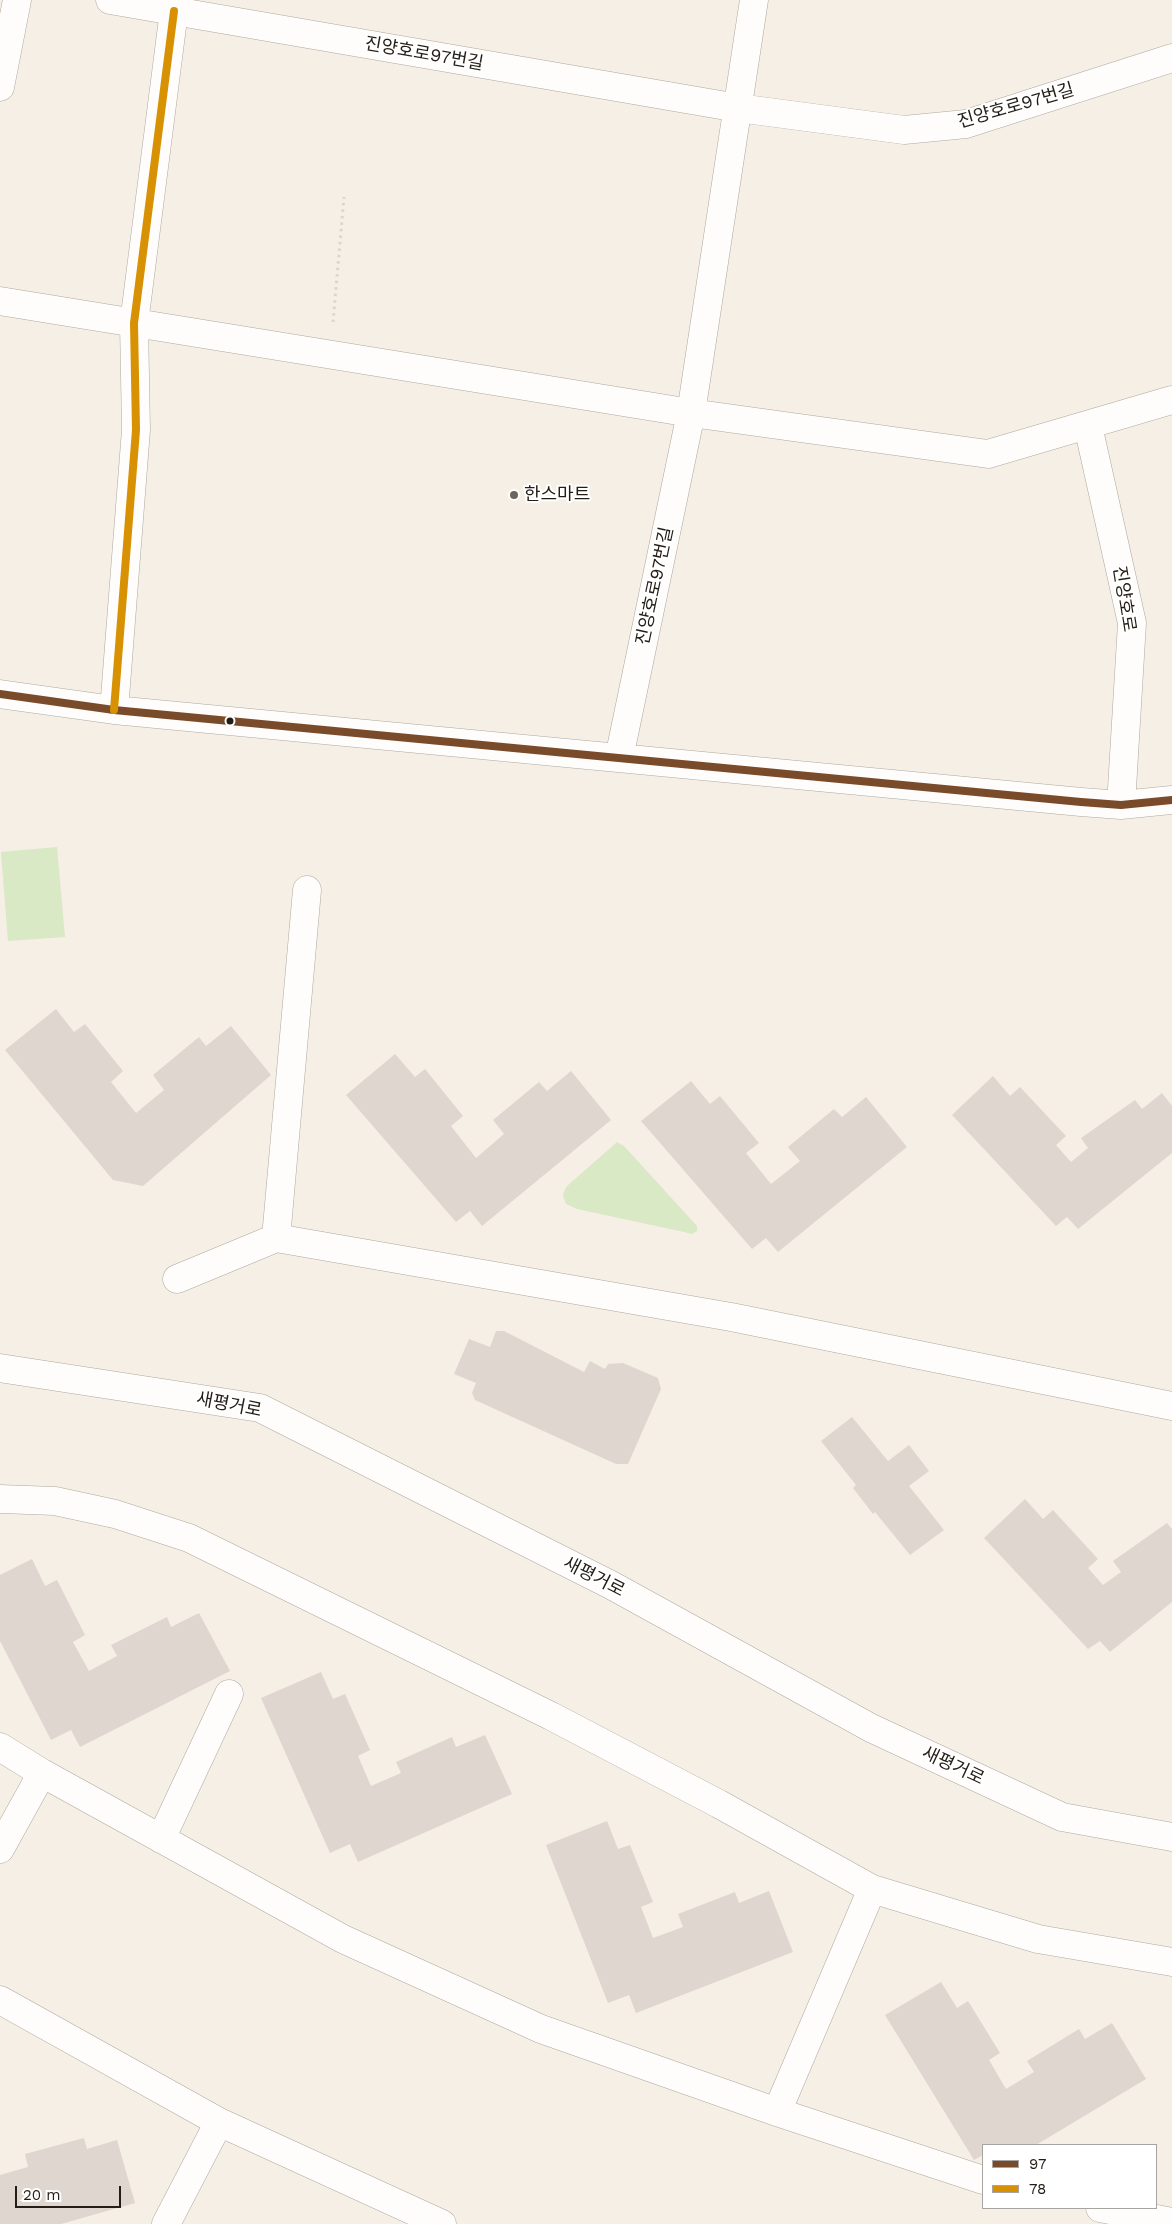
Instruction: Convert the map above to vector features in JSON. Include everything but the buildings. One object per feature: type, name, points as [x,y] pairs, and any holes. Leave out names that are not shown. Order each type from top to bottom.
[{"type":"street","points":[[0,87],[17,0]]},
{"type":"street","name":"진양호로97번길","points":[[110,0],[738,108],[904,130],[966,124],[1172,58]]},
{"type":"street","name":"진양호로97번길","points":[[619,758],[690,413],[754,0]]},
{"type":"street","points":[[114,710],[136,430],[134,323],[174,11]]},
{"type":"street","points":[[0,301],[690,413],[988,454],[1172,400]]},
{"type":"street","name":"진양호로","points":[[1088,426],[1132,623],[1121,805]]},
{"type":"street","points":[[0,694],[114,710],[1121,805],[1172,800]]},
{"type":"street","points":[[276,1238],[306,890]]},
{"type":"street","points":[[178,1280],[276,1238],[731,1317],[1172,1406]]},
{"type":"street","name":"새평거로","points":[[0,1368],[260,1408],[611,1585],[897,1740],[1062,1817],[1172,1837]]},
{"type":"street","points":[[0,1498],[55,1501],[115,1514],[189,1538],[551,1716],[710,1799],[872,1889],[1038,1939],[1172,1962]]},
{"type":"street","points":[[161,1839],[229,1694]]},
{"type":"street","points":[[0,1747],[42,1774],[343,1939],[541,2029],[777,2112],[982,2180]]},
{"type":"street","points":[[0,1849],[42,1774]]},
{"type":"street","points":[[777,2112],[872,1889]]},
{"type":"street","points":[[0,2000],[218,2122],[442,2224]]},
{"type":"street","points":[[166,2224],[218,2122]]},
{"type":"street","points":[[1105,2209],[1172,2222]]},
{"type":"path","points":[[330,355],[344,197]]},
{"type":"green space","points":[[57,847],[65,937],[8,941],[1,852]]},
{"type":"green space","points":[[617,1142],[624,1146],[697,1226],[697,1231],[692,1234],[577,1209],[566,1204],[563,1195],[566,1187]]},
{"type":"transit line","name":"78","points":[[114,710],[136,430],[134,323],[174,11]]},
{"type":"transit line","name":"97","points":[[0,694],[114,710],[1081,802],[1121,805],[1172,800]]},
{"type":"place","name":"한스마트","points":[[514,495]]}]
